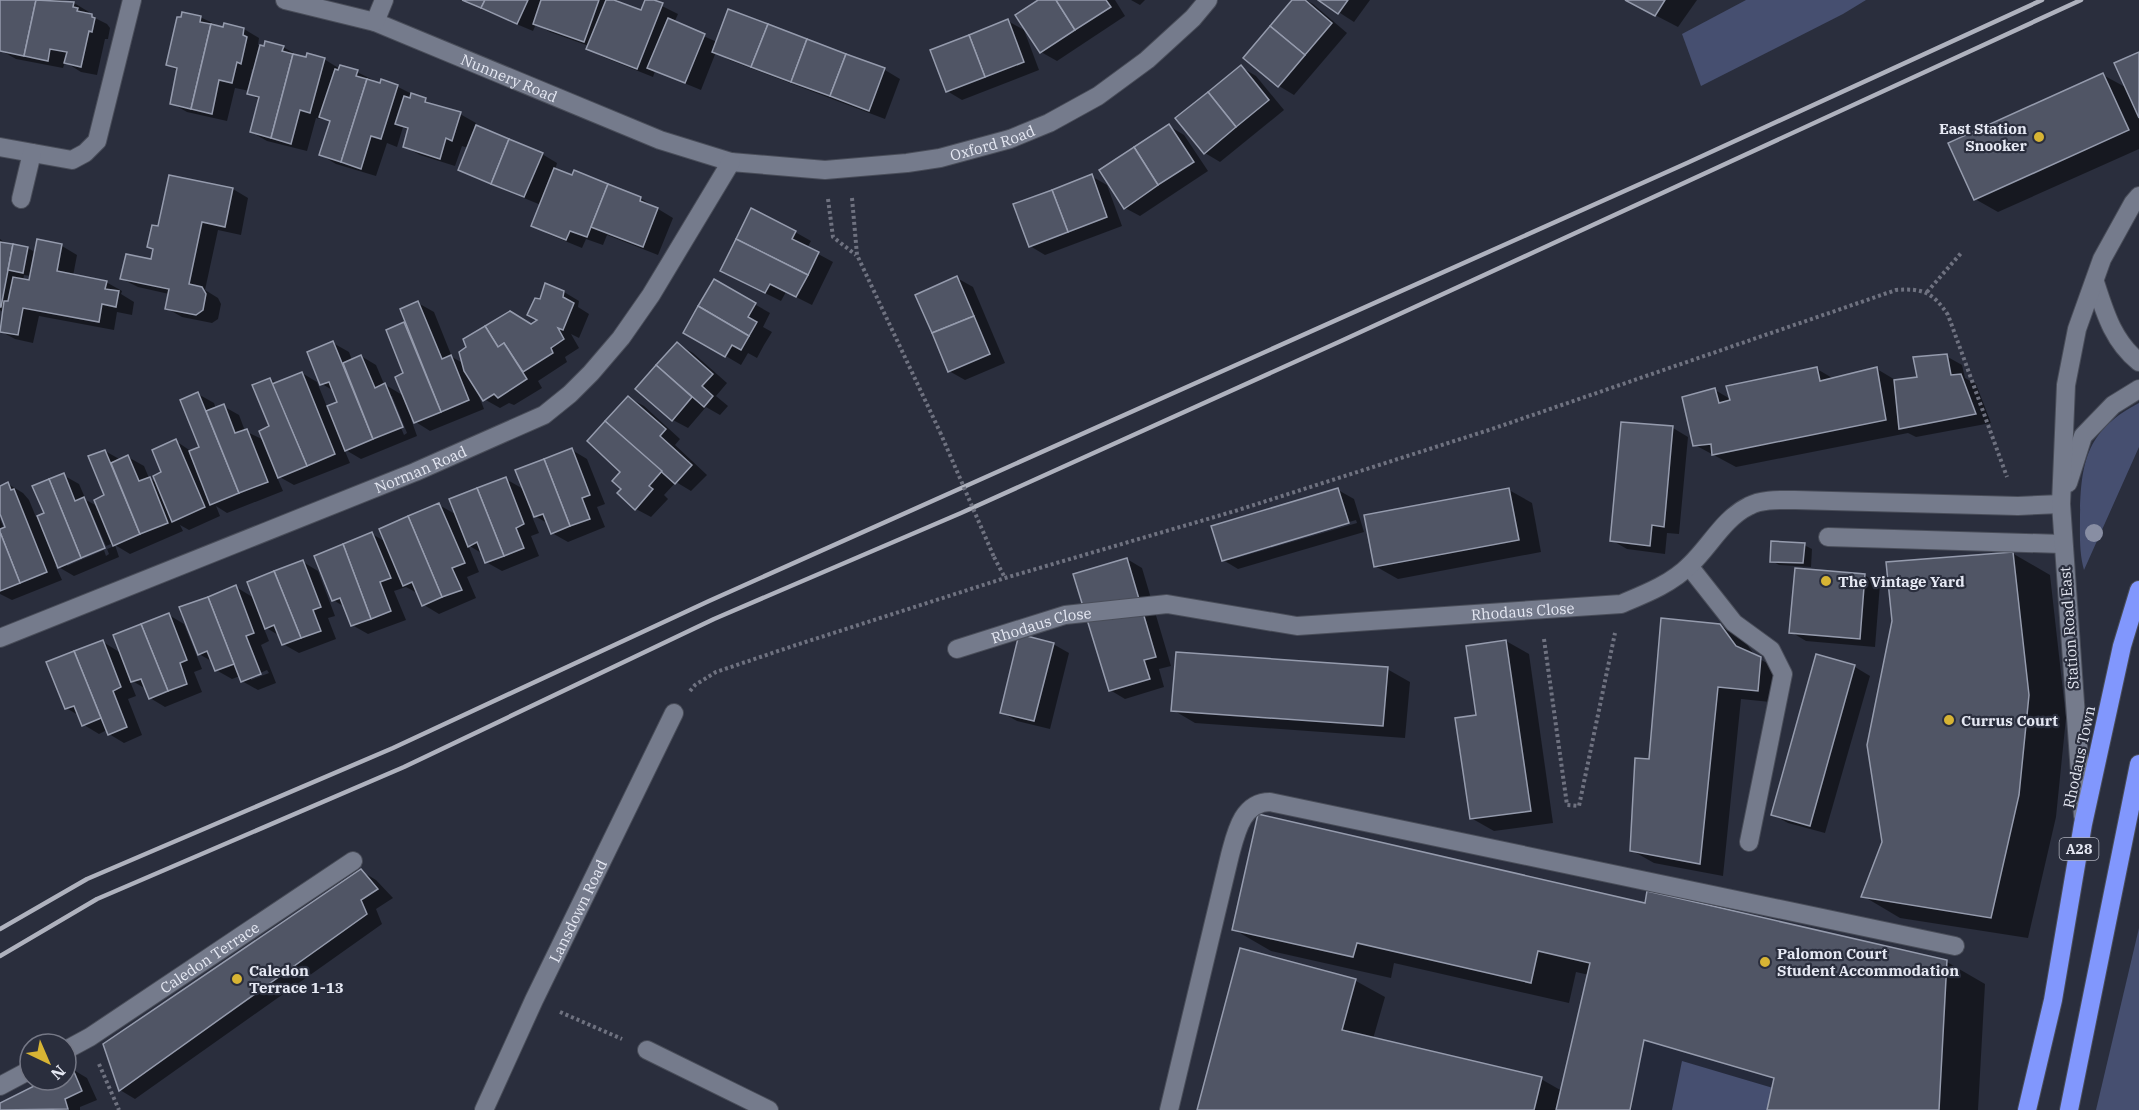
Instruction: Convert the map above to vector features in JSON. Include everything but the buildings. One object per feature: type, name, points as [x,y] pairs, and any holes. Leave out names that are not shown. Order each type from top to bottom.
[{"type":"highway","name":"Rhodaus Town","points":[[2027,1110],[2052,1000],[2083,824],[2122,646],[2139,590]]},
{"type":"highway","name":"A28","points":[[2069,1110],[2139,764]]},
{"type":"street","points":[[0,147],[72,160],[85,153],[97,141],[132,0]]},
{"type":"street","name":"Nunnery Road","points":[[285,0],[375,22],[660,140],[731,162]]},
{"type":"street","points":[[375,22],[384,0]]},
{"type":"street","name":"Oxford Road","points":[[731,162],[825,170],[908,163],[949,156],[1010,139],[1049,123],[1098,96],[1147,60],[1193,18],[1208,0]]},
{"type":"street","points":[[21,199],[32,153]]},
{"type":"street","name":"Norman Road","points":[[0,638],[415,472],[544,415],[584,380],[621,338],[651,295],[731,162]]},
{"type":"street","name":"Station Road East","points":[[2083,824],[2062,544],[2061,504],[2066,385],[2077,329],[2102,259],[2139,196]]},
{"type":"street","points":[[2095,282],[2114,336],[2139,362]]},
{"type":"street","name":"Station Road East","points":[[2061,504],[2083,436],[2113,405],[2139,389]]},
{"type":"street","name":"Rhodaus Close","points":[[957,649],[1065,615],[1167,604],[1298,626],[1621,604],[1660,587],[1689,566],[1734,516],[1750,505],[1768,501],[2018,506],[2061,504]]},
{"type":"street","points":[[1828,537],[2062,544]]},
{"type":"street","points":[[1689,566],[1734,623],[1771,650],[1783,674],[1749,842]]},
{"type":"street","name":"Lansdown Road","points":[[484,1110],[534,1000],[674,713]]},
{"type":"street","points":[[1169,1110],[1239,823],[1260,802],[1270,802],[1955,946]]},
{"type":"street","name":"Caledon Terrace","points":[[78,1043],[353,861]]},
{"type":"street","points":[[647,1050],[769,1110]]},
{"type":"street","points":[[0,1086],[18,1076]]},
{"type":"path","points":[[850,167],[856,255],[928,405],[1005,578]]},
{"type":"path","points":[[825,170],[832,237],[856,255]]},
{"type":"path","points":[[1927,292],[1962,252]]},
{"type":"path","points":[[674,713],[695,685],[716,672],[1005,578],[1235,511],[1492,429],[1896,290],[1915,289],[1927,292],[1940,303],[1948,315],[2018,506]]},
{"type":"path","points":[[1540,609],[1567,805],[1579,806],[1621,604]]},
{"type":"path","points":[[534,1000],[647,1050]]},
{"type":"path","points":[[88,1038],[119,1110]]},
{"type":"shaded area","points":[[1746,0],[1866,0],[1701,86],[1682,34]]},
{"type":"shaded area","points":[[2139,403],[2139,447],[2084,570],[2080,515],[2085,463],[2090,449],[2108,424]]},
{"type":"shaded area","points":[[2139,928],[2139,1110],[2096,1110]]},
{"type":"shaded area","points":[[1644,1040],[1774,1078],[1767,1110],[1631,1110]]},
{"type":"railway","points":[[0,929],[87,879],[393,748],[709,601],[1687,163],[2042,0]]},
{"type":"railway","points":[[0,956],[97,899],[404,767],[714,619],[961,513],[1341,341],[2081,0]]},
{"type":"place","name":"East Station Snooker","points":[[2039,137]]},
{"type":"place","name":"The Vintage Yard","points":[[1826,581]]},
{"type":"place","name":"Currus Court","points":[[1949,720]]},
{"type":"place","name":"Palomon Court Student Accommodation","points":[[1765,962]]},
{"type":"place","name":"Caledon Terrace 1-13","points":[[237,979]]}]
